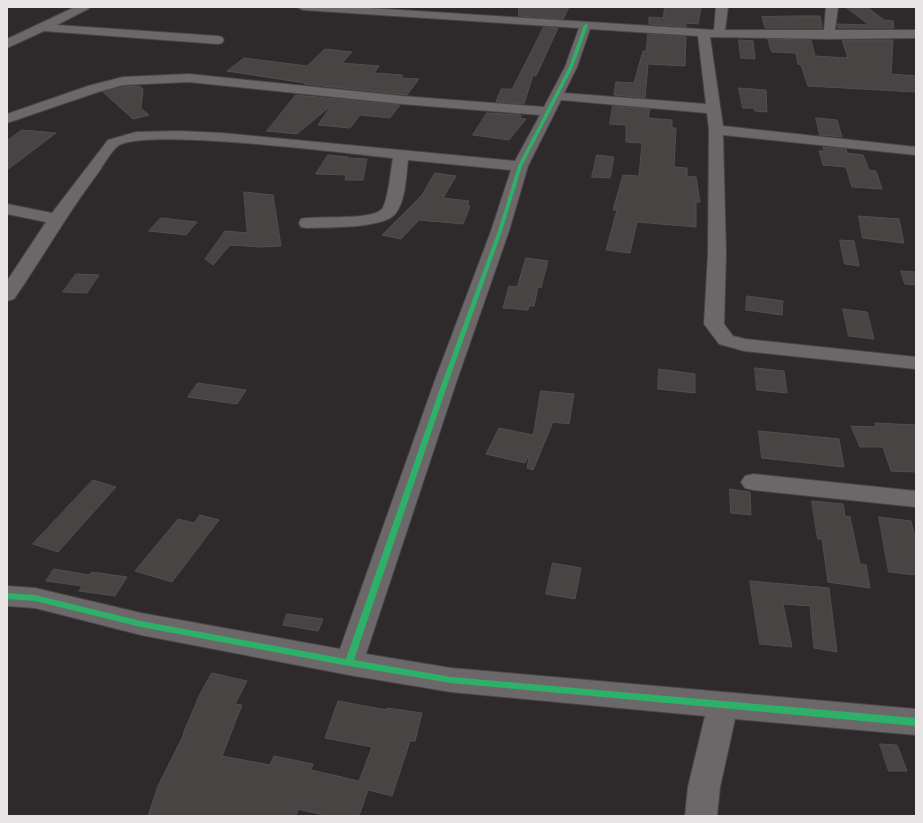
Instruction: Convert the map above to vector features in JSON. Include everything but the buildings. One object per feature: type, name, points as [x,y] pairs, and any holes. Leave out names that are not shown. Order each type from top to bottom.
[{"type":"street","points":[[7,44],[84,7]]},
{"type":"street","points":[[303,7],[344,8],[712,33],[829,35],[916,34]]},
{"type":"street","points":[[722,7],[712,33],[713,109],[716,130],[717,254],[714,324],[726,340],[744,345],[916,363]]},
{"type":"street","points":[[829,35],[832,7]]},
{"type":"street","points":[[349,663],[446,380],[500,231],[520,166],[571,67],[586,25]]},
{"type":"street","points":[[43,27],[218,40]]},
{"type":"street","points":[[7,37],[20,38]]},
{"type":"street","points":[[7,119],[93,89],[123,81],[155,79],[197,79],[402,100],[713,109]]},
{"type":"street","points":[[716,130],[916,151]]},
{"type":"street","points":[[7,295],[57,219],[113,144],[136,136],[179,135],[222,137],[520,166]]},
{"type":"street","points":[[307,223],[370,220],[386,215],[391,208],[401,154]]},
{"type":"street","points":[[7,209],[57,219]]},
{"type":"street","points":[[753,482],[916,499]]},
{"type":"street","points":[[7,596],[35,598],[141,624],[349,663],[451,680],[916,722]]},
{"type":"street","points":[[701,816],[704,786],[723,705]]},
{"type":"cycle path","points":[[349,663],[446,380],[500,231],[520,166],[571,67],[586,25]]},
{"type":"cycle path","points":[[7,596],[35,598],[141,624],[316,657],[451,680],[916,722]]}]
